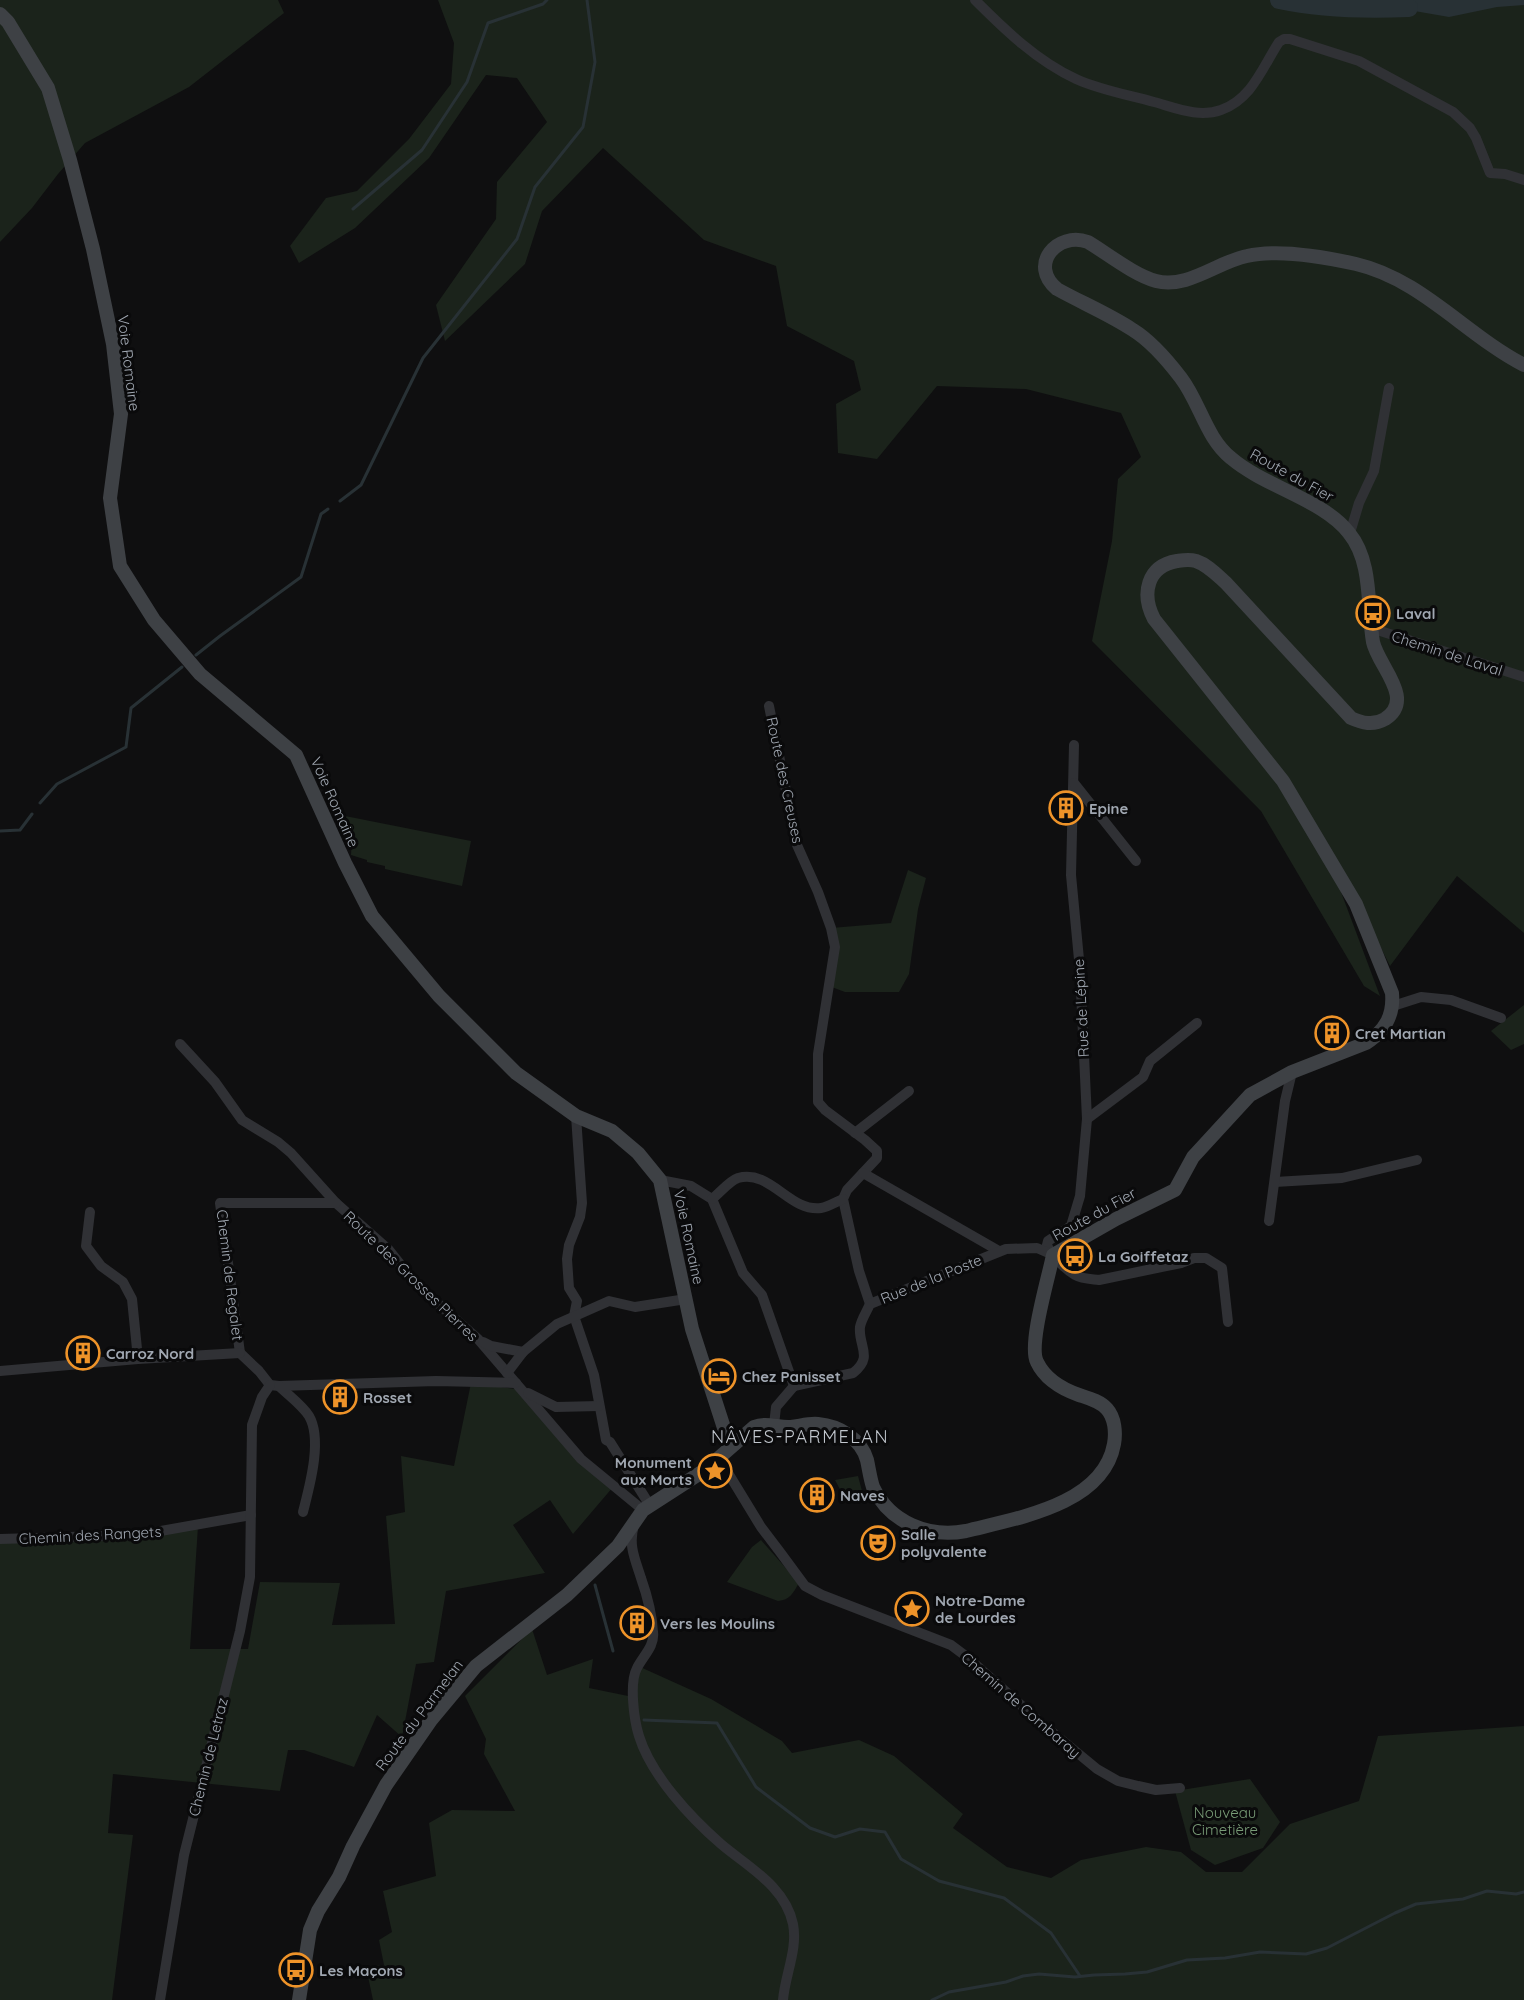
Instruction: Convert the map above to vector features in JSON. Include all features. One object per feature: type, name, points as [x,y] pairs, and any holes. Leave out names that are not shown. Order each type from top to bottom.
[{"type":"main road","name":"Voie Romaine","points":[[0,14],[8,22],[48,88],[70,160],[93,249],[113,344],[121,414],[110,498],[120,566],[154,620],[200,674],[296,754],[345,863],[372,916],[439,996],[516,1073],[576,1116],[612,1131],[638,1153],[660,1180],[692,1329],[725,1431],[735,1443]]},
{"type":"main road","name":"Route du Fier","points":[[735,1443],[761,1424],[784,1427],[816,1423],[844,1431],[861,1446],[867,1460],[870,1477],[884,1505],[902,1520],[926,1531],[954,1533],[966,1531],[1050,1508],[1093,1483],[1104,1470],[1112,1454],[1114,1422],[1107,1408],[1094,1400],[1059,1386],[1045,1374],[1035,1360],[1037,1328],[1053,1255],[1116,1219],[1175,1190],[1193,1157],[1250,1095],[1292,1072],[1366,1043],[1377,1036],[1389,1021],[1393,1006],[1392,993],[1356,904],[1283,781],[1154,619],[1148,607],[1146,593],[1157,569],[1166,563],[1189,560],[1211,569],[1351,718],[1370,724],[1390,715],[1397,700],[1392,680],[1374,649],[1364,568],[1358,549],[1350,533],[1327,512],[1246,470],[1222,451],[1212,437],[1182,380],[1169,363],[1134,330],[1049,283],[1045,274],[1048,254],[1059,244],[1079,239],[1155,281],[1171,282],[1186,279],[1240,258],[1267,253],[1356,264],[1408,285],[1524,364]]},
{"type":"main road","name":"Route du Parmelan","points":[[298,2000],[310,1930],[318,1911],[399,1766],[431,1720],[476,1666],[567,1595],[618,1546],[646,1507],[705,1470],[735,1443]]},
{"type":"street","points":[[975,0],[1040,58],[1069,75],[1089,83],[1196,113],[1222,110],[1248,93],[1279,42],[1284,39],[1359,61],[1454,112],[1470,128],[1476,138],[1490,173],[1505,174],[1524,180]]},
{"type":"street","points":[[1350,533],[1359,503],[1374,471],[1389,388]]},
{"type":"street","name":"Chemin de Laval","points":[[1371,628],[1524,677]]},
{"type":"street","name":"Route des Creuses","points":[[770,706],[797,845],[818,892],[836,947],[818,1054],[818,1102],[877,1152],[877,1158],[844,1193],[843,1199]]},
{"type":"street","name":"Rue de Lépine","points":[[1053,1255],[1048,1249],[1048,1241],[1071,1226],[1080,1196],[1087,1119],[1080,970],[1071,875],[1074,745]]},
{"type":"street","points":[[1074,783],[1136,861]]},
{"type":"street","points":[[1393,1006],[1421,998],[1451,1000],[1501,1018]]},
{"type":"street","points":[[1087,1119],[1143,1077],[1150,1061],[1197,1023]]},
{"type":"street","name":"Route des Grosses Pierres","points":[[180,1044],[215,1082],[242,1120],[278,1142],[291,1153],[336,1203],[389,1250],[416,1284],[478,1339],[581,1459],[646,1507]]},
{"type":"street","points":[[1269,1221],[1285,1101],[1292,1072]]},
{"type":"street","points":[[855,1133],[909,1091]]},
{"type":"street","points":[[576,1116],[582,1203],[567,1259],[569,1288],[577,1301],[574,1316],[590,1358],[606,1440],[610,1442],[646,1507]]},
{"type":"street","points":[[1275,1182],[1342,1178],[1417,1160]]},
{"type":"street","points":[[863,1173],[999,1251]]},
{"type":"street","points":[[712,1199],[735,1179],[749,1177],[765,1181],[804,1206],[822,1208],[843,1199],[859,1271],[870,1304]]},
{"type":"street","points":[[660,1180],[691,1186],[712,1199],[743,1273],[762,1295],[794,1386],[776,1407],[774,1425]]},
{"type":"street","name":"Chemin de Regalet","points":[[240,1353],[220,1203],[336,1203]]},
{"type":"street","points":[[90,1212],[86,1246],[101,1266],[123,1282],[132,1299],[138,1359]]},
{"type":"street","name":"Rue de la Poste","points":[[794,1386],[854,1373],[859,1369],[865,1357],[860,1326],[870,1304],[1006,1249],[1037,1248],[1053,1255]]},
{"type":"street","points":[[1053,1255],[1074,1275],[1099,1280],[1181,1263],[1194,1258],[1206,1258],[1222,1268],[1228,1322]]},
{"type":"street","points":[[507,1373],[523,1352],[558,1324],[609,1301],[635,1307],[686,1299]]},
{"type":"street","points":[[478,1339],[491,1346],[523,1352]]},
{"type":"street","points":[[0,1371],[240,1353],[274,1386],[301,1406],[310,1418],[313,1428],[313,1478],[303,1512]]},
{"type":"street","points":[[274,1386],[436,1382],[520,1387],[556,1407],[599,1406]]},
{"type":"street","name":"Chemin de Letraz","points":[[160,2000],[184,1855],[240,1631],[250,1577],[252,1425],[259,1404],[274,1386]]},
{"type":"street","name":"Chemin de Combaray","points":[[720,1458],[761,1527],[805,1586],[822,1595],[951,1646],[967,1657],[1076,1754],[1118,1781],[1156,1790],[1180,1788]]},
{"type":"street","name":"Chemin des Rangets","points":[[0,1539],[138,1535],[250,1515]]},
{"type":"street","points":[[635,1522],[631,1546],[645,1591],[654,1636],[633,1679],[638,1735],[650,1761],[682,1804],[709,1833],[754,1868],[786,1905],[791,1916],[794,1936],[783,2000]]},
{"type":"green space","points":[[0,0],[278,0],[284,13],[189,87],[85,143],[32,208],[0,242]]},
{"type":"green space","points":[[438,0],[1524,0],[1524,933],[1457,876],[1390,966],[1349,884],[1341,892],[1380,996],[1364,986],[1261,811],[1092,641],[1112,541],[1118,479],[1141,457],[1121,413],[1026,389],[937,386],[877,459],[838,453],[836,404],[861,390],[854,361],[787,326],[776,266],[704,240],[603,148],[542,211],[525,264],[445,341],[436,305],[496,219],[497,182],[547,122],[517,78],[486,75],[429,158],[355,228],[299,263],[290,246],[326,198],[357,191],[409,139],[451,84],[454,43]]},
{"type":"green space","points":[[345,816],[471,841],[462,886],[385,869],[385,866],[351,855],[352,836]]},
{"type":"green space","points":[[908,870],[926,878],[918,909],[909,974],[899,992],[845,992],[829,986],[831,928],[891,923]]},
{"type":"green space","points":[[1524,1005],[1524,1044],[1511,1050],[1491,1031]]},
{"type":"green space","points":[[471,1383],[516,1389],[613,1487],[573,1534],[550,1500],[513,1525],[545,1573],[446,1591],[434,1662],[416,1664],[402,1737],[377,1715],[354,1767],[304,1750],[288,1750],[280,1791],[113,1774],[108,1833],[133,1835],[112,2000],[0,2000],[0,1542],[198,1526],[190,1649],[248,1649],[260,1582],[340,1583],[332,1625],[395,1624],[386,1516],[405,1512],[401,1456],[454,1466]]},
{"type":"green space","points":[[858,1476],[862,1491],[843,1495],[835,1480]]},
{"type":"green space","points":[[761,1540],[799,1583],[786,1599],[778,1601],[727,1582],[752,1547]]},
{"type":"green space","points":[[532,1629],[547,1675],[593,1659],[589,1688],[633,1697],[638,1666],[711,1699],[782,1741],[792,1753],[859,1740],[894,1756],[963,1814],[953,1828],[1007,1867],[1051,1878],[1081,1860],[1146,1847],[1181,1852],[1206,1872],[1242,1872],[1290,1824],[1359,1801],[1378,1736],[1524,1726],[1524,2000],[373,2000],[366,1967],[384,1965],[379,1940],[392,1932],[383,1891],[436,1876],[429,1823],[452,1810],[515,1811],[484,1754],[486,1739],[465,1696]]},
{"type":"green space","name":"Nouveau Cimetière","points":[[1250,1779],[1280,1822],[1263,1848],[1215,1865],[1191,1850],[1175,1791]]},
{"type":"shaded area","points":[[1289,0],[1524,0],[1524,5],[1497,7],[1449,17],[1403,9],[1358,9],[1303,4]]},
{"type":"waterway","points":[[353,209],[422,150],[467,82],[488,23],[543,4],[547,0]]},
{"type":"waterway","points":[[340,501],[361,485],[423,358],[517,239],[535,187],[583,127],[595,62],[587,0]]},
{"type":"waterway","points":[[1279,0],[1344,8],[1409,8]]},
{"type":"waterway","points":[[196,655],[301,577],[321,514],[328,509]]},
{"type":"waterway","points":[[40,803],[57,784],[126,747],[131,708],[182,667]]},
{"type":"waterway","points":[[0,831],[20,830],[32,814]]},
{"type":"waterway","points":[[595,1585],[613,1651]]},
{"type":"waterway","points":[[644,1720],[717,1723],[756,1787],[810,1828],[835,1837],[860,1829],[885,1832],[901,1859],[939,1881],[1004,1898],[1051,1933],[1080,1976]]},
{"type":"waterway","points":[[932,2000],[949,1992],[1039,1974],[1075,1977],[1125,1974],[1147,1972],[1187,1960],[1225,1958],[1260,1952],[1306,1954],[1327,1948],[1416,1904],[1463,1899],[1487,1891],[1516,1894],[1524,1892]]},
{"type":"place","name":"Laval","points":[[1373,613]]},
{"type":"place","name":"Epine","points":[[1066,808]]},
{"type":"place","name":"Cret Martian","points":[[1332,1033]]},
{"type":"place","name":"La Goiffetaz","points":[[1075,1256]]},
{"type":"place","name":"Carroz Nord","points":[[83,1353]]},
{"type":"place","name":"Chez Panisset","points":[[719,1376]]},
{"type":"place","name":"Rosset","points":[[340,1397]]},
{"type":"place","name":"Monument aux Morts","points":[[715,1471]]},
{"type":"place","name":"Naves","points":[[817,1495]]},
{"type":"place","name":"Salle polyvalente","points":[[878,1543]]},
{"type":"place","name":"Notre-Dame de Lourdes","points":[[912,1609]]},
{"type":"place","name":"Vers les Moulins","points":[[637,1623]]},
{"type":"place","name":"Les Maçons","points":[[296,1970]]},
{"type":"district","name":"NÂVES-PARMELAN","points":[[800,1436]]}]
